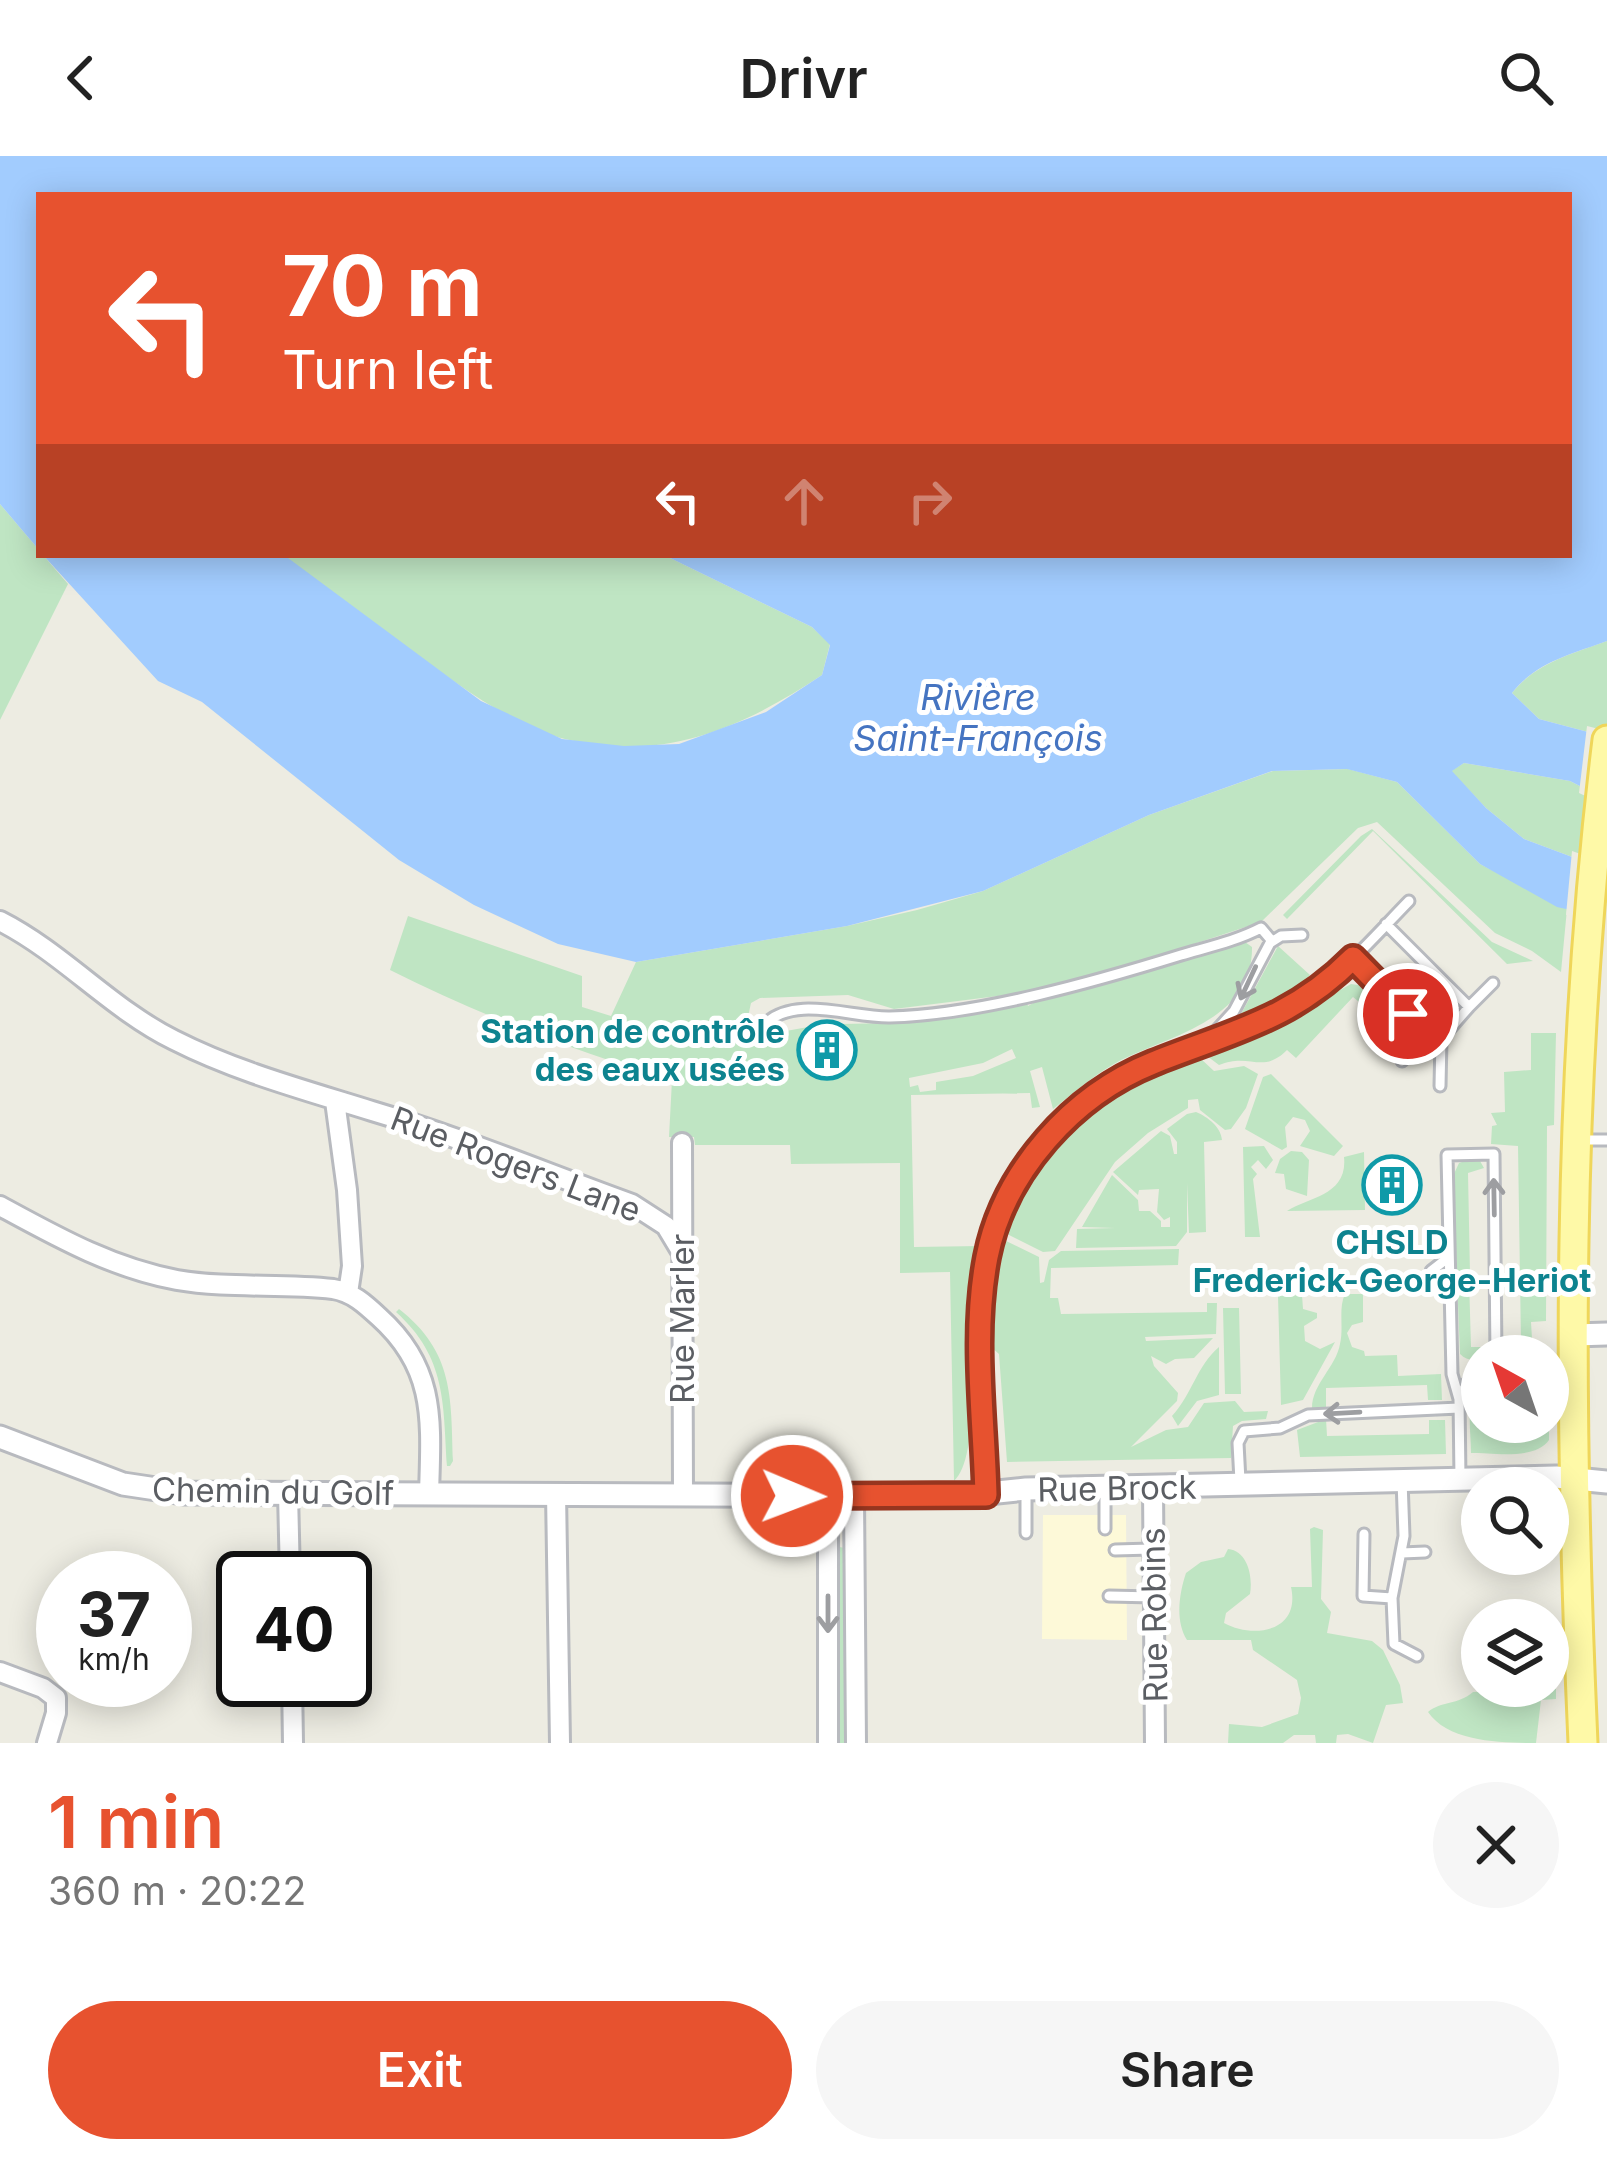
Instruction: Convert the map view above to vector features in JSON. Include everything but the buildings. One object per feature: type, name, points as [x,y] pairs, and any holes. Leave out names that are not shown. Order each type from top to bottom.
[{"type":"main road","points":[[1583,1743],[1575,1479],[1575,1140],[1587,918],[1607,740]]},
{"type":"main road","points":[[1581,1691],[1599,1743]]},
{"type":"street","name":"Rue Rogers Lane","points":[[0,921],[172,1040],[296,1090],[374,1111],[632,1204],[666,1226],[681,1251]]},
{"type":"street","points":[[335,1101],[348,1207],[352,1275],[348,1292]]},
{"type":"street","name":"Rue Marler","points":[[682,1143],[683,1494]]},
{"type":"street","points":[[0,1206],[103,1259],[154,1275],[206,1284],[348,1292],[386,1323],[419,1366],[429,1402],[429,1493]]},
{"type":"street","points":[[1574,1335],[1607,1334]]},
{"type":"street","name":"Chemin du Golf","points":[[0,1437],[136,1487],[183,1492],[556,1492]]},
{"type":"street","name":"Rue Brock","points":[[556,1492],[854,1497],[1460,1478],[1607,1482]]},
{"type":"street","name":"Rue Robins","points":[[1153,1487],[1155,1743]]},
{"type":"street","points":[[556,1492],[560,1743]]},
{"type":"street","points":[[288,1493],[289,1551]]},
{"type":"street","points":[[828,1497],[828,1743]]},
{"type":"street","points":[[854,1497],[856,1743]]},
{"type":"street","points":[[0,1672],[43,1688],[57,1704],[46,1743]]},
{"type":"street","points":[[292,1707],[293,1743]]},
{"type":"lane","points":[[986,1495],[983,1297],[992,1240],[1007,1201],[1042,1147],[1083,1103],[1139,1069],[1289,1010],[1321,989],[1409,901]]},
{"type":"lane","points":[[1386,924],[1469,1007]]},
{"type":"lane","points":[[764,1025],[777,1014],[793,1011],[890,1017],[925,1014],[1024,997],[1130,971],[1261,928],[1272,941]]},
{"type":"lane","points":[[1200,1047],[1234,1011],[1272,941],[1281,935],[1302,935]]},
{"type":"lane","points":[[1353,958],[1428,1034],[1441,1039]]},
{"type":"lane","points":[[1440,1086],[1441,1039],[1493,982]]},
{"type":"lane","points":[[1402,1061],[1428,1034]]},
{"type":"lane","points":[[1575,1140],[1607,1140]]},
{"type":"lane","points":[[1460,1478],[1459,1403],[1452,1374],[1447,1155],[1493,1154],[1496,1335]]},
{"type":"lane","points":[[1449,1257],[1431,1276],[1450,1298]]},
{"type":"lane","points":[[1459,1403],[1461,1398]]},
{"type":"lane","points":[[1240,1485],[1238,1443],[1244,1431],[1280,1428],[1308,1415],[1459,1403]]},
{"type":"lane","points":[[1402,1480],[1402,1552],[1390,1625],[1394,1644],[1417,1655]]},
{"type":"lane","points":[[1105,1488],[1105,1529]]},
{"type":"lane","points":[[1026,1489],[1026,1533]]},
{"type":"lane","points":[[1364,1534],[1363,1596],[1392,1598]]},
{"type":"lane","points":[[1115,1550],[1153,1549]]},
{"type":"lane","points":[[1402,1552],[1425,1552]]},
{"type":"lane","points":[[1109,1596],[1154,1597]]},
{"type":"shaded area","points":[[1043,1515],[1126,1515],[1127,1640],[1042,1639]]},
{"type":"green space","points":[[0,504],[36,546],[36,558],[46,558],[68,584],[0,720]]},
{"type":"green space","points":[[287,558],[670,558],[812,627],[830,644],[822,675],[731,725],[668,743],[601,745],[545,733],[504,713]]},
{"type":"green space","points":[[1607,641],[1607,737],[1539,719],[1512,693],[1543,667]]},
{"type":"green space","points":[[1464,763],[1570,781],[1607,800],[1607,870],[1524,839],[1451,771]]},
{"type":"green space","points":[[1348,769],[1397,782],[1480,864],[1567,909],[1561,972],[1495,933],[1377,822],[1358,828],[1261,922],[1142,961],[1023,993],[894,1009],[848,995],[760,998],[751,1003],[746,1026],[754,1046],[781,1046],[786,1031],[808,1027],[813,1048],[807,1061],[819,1067],[826,1056],[844,1052],[840,1024],[894,1023],[1026,1000],[1028,1006],[1045,996],[1245,942],[1252,947],[1249,972],[1224,1008],[1185,1033],[1112,1065],[1053,1109],[1042,1067],[1030,1071],[1040,1107],[1032,1108],[1030,1093],[911,1095],[914,1247],[981,1246],[969,1440],[954,1481],[950,1272],[900,1273],[900,1163],[791,1164],[790,1145],[695,1145],[694,1137],[669,1137],[672,1080],[529,1031],[390,970],[408,916],[582,976],[582,1007],[611,1016],[636,962],[847,926],[983,891],[1149,815],[1273,771]],"holes":[[[1012,1049],[1016,1058],[973,1076],[936,1082],[936,1090],[920,1092],[918,1085],[910,1087],[909,1078],[983,1063]]]},
{"type":"green space","points":[[1372,829],[1492,942],[1533,961],[1507,964],[1373,831],[1287,919],[1283,915]]},
{"type":"green space","points":[[1278,946],[1310,975],[1292,997],[1244,1020],[1241,1014]]},
{"type":"green space","points":[[1351,984],[1365,986],[1375,995],[1364,1006],[1353,997],[1296,1058],[1287,1050],[1270,1061],[1219,1065],[1207,1056],[1281,1023]]},
{"type":"green space","points":[[1531,1033],[1556,1033],[1554,1125],[1547,1126],[1546,1321],[1531,1322],[1532,1335],[1521,1335],[1518,1146],[1491,1144],[1492,1126],[1497,1125],[1491,1113],[1505,1112],[1504,1072],[1531,1070]]},
{"type":"green space","points":[[1200,1058],[1214,1071],[1244,1066],[1258,1074],[1246,1108],[1231,1129],[1225,1130],[1200,1110],[1198,1099],[1188,1100],[1188,1108],[1148,1133],[1115,1162],[1055,1251],[1043,1252],[1005,1233],[1038,1169],[1081,1122],[1134,1086]]},
{"type":"green space","points":[[1271,1074],[1343,1146],[1334,1156],[1300,1146],[1310,1131],[1305,1120],[1293,1117],[1285,1127],[1287,1147],[1282,1150],[1245,1129],[1263,1077]]},
{"type":"green space","points":[[1196,1112],[1213,1123],[1222,1140],[1204,1142],[1206,1232],[1189,1233],[1187,1183],[1187,1232],[1176,1246],[1076,1248],[1077,1229],[1115,1228],[1082,1227],[1112,1175],[1138,1200],[1139,1211],[1150,1211],[1161,1227],[1170,1227],[1170,1217],[1164,1220],[1157,1212],[1159,1189],[1139,1190],[1138,1195],[1113,1172],[1161,1131],[1170,1136],[1177,1154],[1177,1142],[1167,1129]]},
{"type":"green space","points":[[1264,1146],[1273,1160],[1266,1169],[1258,1160],[1251,1167],[1257,1174],[1253,1179],[1260,1237],[1245,1237],[1243,1147]]},
{"type":"green space","points":[[1291,1151],[1302,1152],[1309,1160],[1307,1196],[1286,1189],[1284,1174],[1275,1173],[1280,1159]]},
{"type":"green space","points":[[1364,1152],[1365,1210],[1287,1211],[1334,1187],[1344,1170],[1344,1157]]},
{"type":"green space","points":[[1465,1161],[1480,1161],[1484,1168],[1468,1173],[1470,1274],[1457,1274],[1453,1176]]},
{"type":"green space","points":[[1004,1240],[1039,1257],[1040,1283],[1049,1260],[1061,1251],[1179,1249],[1178,1265],[1051,1268],[1050,1298],[1058,1298],[1061,1314],[1207,1312],[1207,1303],[1217,1303],[1216,1334],[1145,1337],[1146,1341],[1213,1338],[1194,1358],[1166,1364],[1151,1356],[1178,1393],[1177,1401],[1131,1447],[1166,1430],[1188,1427],[1204,1403],[1235,1401],[1244,1412],[1268,1411],[1266,1419],[1233,1426],[1231,1458],[1007,1462],[999,1354],[990,1346],[992,1299]]},
{"type":"green space","points":[[1457,1279],[1469,1279],[1471,1335],[1461,1335],[1460,1354]]},
{"type":"green space","points":[[1345,1294],[1363,1294],[1363,1322],[1352,1325],[1347,1333],[1352,1347],[1365,1356],[1397,1355],[1398,1376],[1441,1374],[1442,1400],[1428,1400],[1427,1385],[1326,1388],[1326,1408],[1312,1408],[1338,1352]]},
{"type":"green space","points":[[1302,1295],[1303,1309],[1317,1313],[1304,1326],[1305,1341],[1320,1349],[1335,1342],[1303,1400],[1281,1405],[1278,1296]]},
{"type":"green space","points":[[1223,1308],[1239,1308],[1241,1394],[1225,1394]]},
{"type":"green space","points":[[399,1309],[430,1342],[446,1377],[450,1466],[439,1383],[425,1347],[396,1312]]},
{"type":"green space","points":[[1219,1347],[1219,1395],[1197,1401],[1178,1426],[1172,1416]]},
{"type":"green space","points":[[1326,1419],[1327,1436],[1429,1434],[1429,1420],[1445,1420],[1446,1454],[1300,1457],[1297,1430]]},
{"type":"green space","points":[[1471,1443],[1546,1443],[1524,1453],[1471,1453]]},
{"type":"green space","points":[[1310,1529],[1323,1530],[1321,1599],[1331,1612],[1327,1633],[1372,1641],[1383,1650],[1403,1703],[1386,1705],[1373,1743],[1348,1734],[1337,1735],[1336,1743],[1316,1743],[1315,1735],[1294,1735],[1283,1743],[1228,1743],[1229,1724],[1262,1727],[1298,1714],[1297,1680],[1253,1650],[1251,1640],[1187,1640],[1179,1607],[1186,1573],[1201,1562],[1224,1557],[1228,1549],[1240,1554],[1248,1566],[1250,1594],[1226,1613],[1224,1623],[1248,1630],[1272,1628],[1289,1614],[1291,1587],[1312,1587]]},
{"type":"green space","points":[[839,1547],[846,1548],[848,1743],[836,1743]]},
{"type":"green space","points":[[1461,1699],[1461,1707],[1540,1707],[1536,1743],[1462,1735],[1428,1712]]},
{"type":"water","name":"Rivière Saint-François","points":[[0,156],[1607,156],[1607,641],[1543,666],[1512,693],[1539,719],[1607,737],[1607,800],[1570,781],[1464,763],[1452,771],[1524,839],[1607,870],[1607,918],[1557,907],[1480,864],[1397,782],[1347,769],[1272,771],[1149,815],[983,891],[847,926],[636,962],[558,944],[474,905],[399,860],[202,702],[158,681],[46,558],[288,558],[481,701],[562,739],[624,746],[679,744],[766,712],[822,675],[830,645],[812,627],[670,558],[1572,558],[1572,192],[36,192],[36,546],[0,504]]},
{"type":"pier","points":[[1587,726],[1607,731],[1607,806],[1579,793]]},
{"type":"pier","points":[[1572,851],[1607,863],[1607,924],[1566,915]]},
{"type":"place","name":"Station de contrôle des eaux usées","points":[[827,1050]]},
{"type":"place","name":"CHSLD Frederick-George-Heriot","points":[[1392,1185]]},
{"type":"route","points":[[792,1496],[986,1495],[981,1373],[987,1257],[1007,1201],[1024,1171],[1055,1131],[1098,1091],[1160,1060],[1272,1019],[1321,989],[1353,958],[1408,1014]]}]
